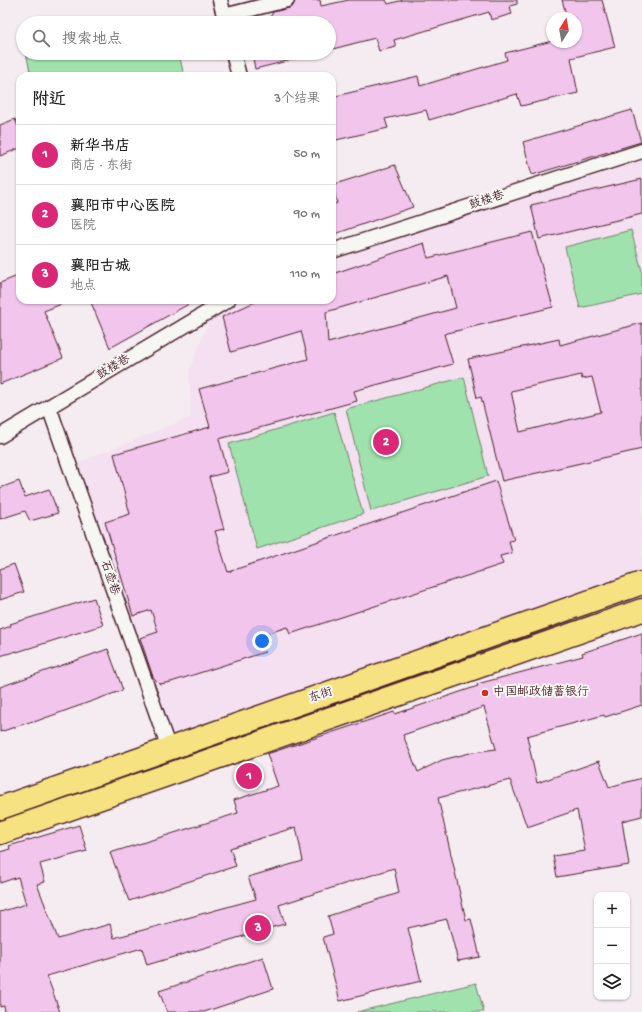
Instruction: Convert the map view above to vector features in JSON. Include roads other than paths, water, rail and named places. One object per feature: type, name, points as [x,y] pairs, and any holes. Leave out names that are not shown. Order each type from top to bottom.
[{"type":"main road","name":"东街","points":[[0,808],[642,583]]},
{"type":"main road","name":"东街","points":[[0,833],[642,610]]},
{"type":"street","points":[[220,0],[224,16]]},
{"type":"street","points":[[235,16],[287,0]]},
{"type":"street","points":[[235,60],[238,72]]},
{"type":"street","name":"鼓楼巷","points":[[336,250],[642,151]]},
{"type":"street","name":"鼓楼巷","points":[[0,436],[221,304]]},
{"type":"street","name":"石壶巷","points":[[50,407],[169,749]]},
{"type":"place","name":"襄阳市中心医院","points":[[386,442]]},
{"type":"place","name":"中国邮政储蓄银行","points":[[485,693]]},
{"type":"place","name":"新华书店","points":[[249,776]]},
{"type":"place","name":"襄阳古城","points":[[258,928]]}]
